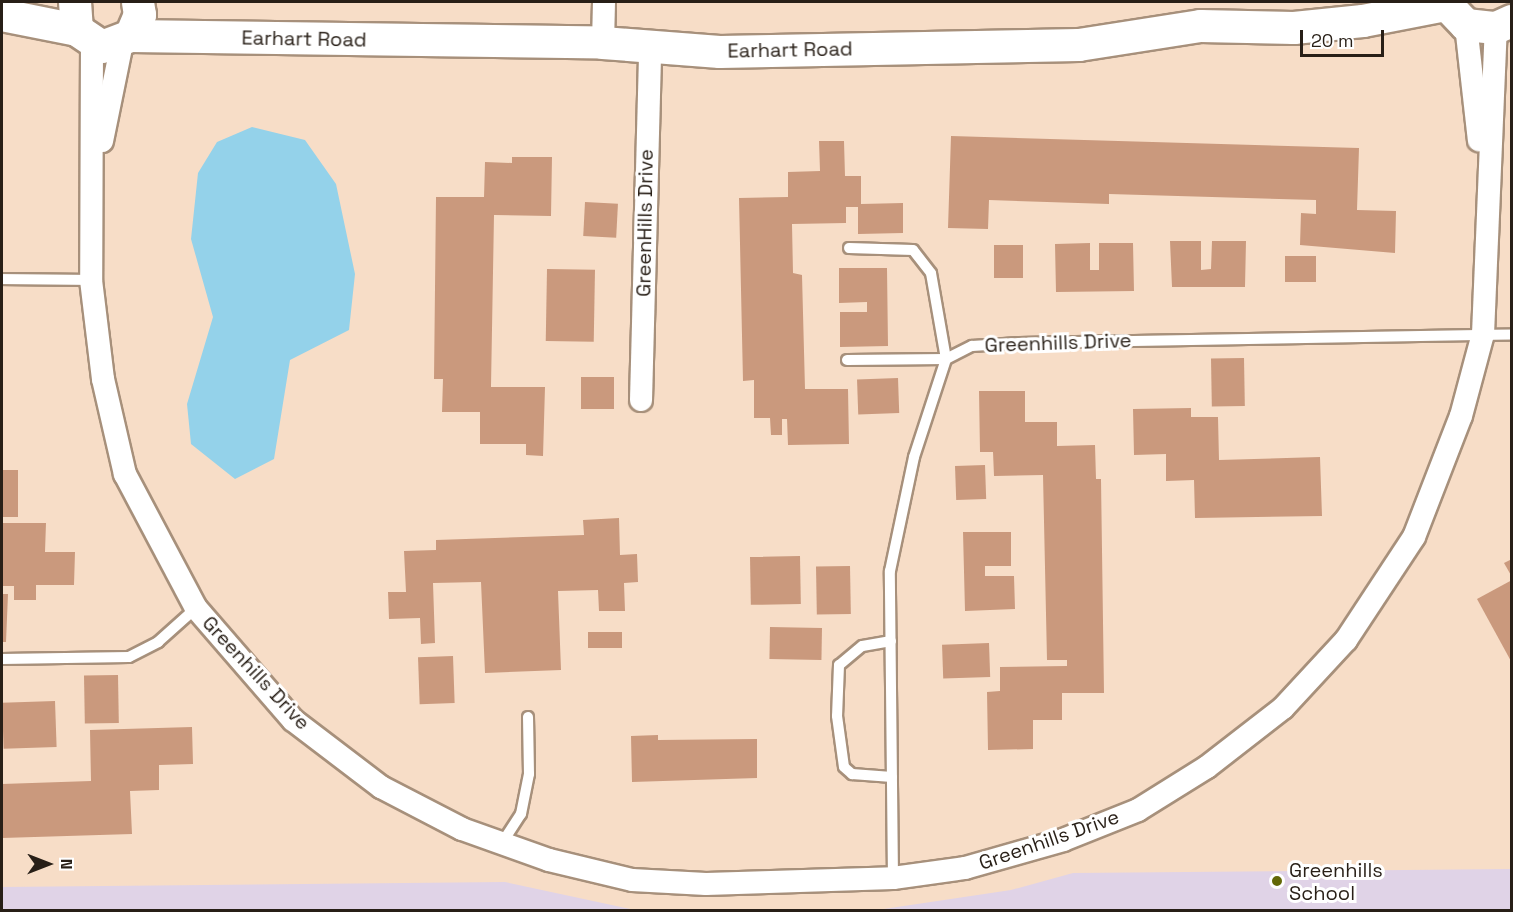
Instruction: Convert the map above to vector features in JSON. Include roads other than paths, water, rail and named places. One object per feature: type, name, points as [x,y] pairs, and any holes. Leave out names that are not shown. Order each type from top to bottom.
[{"type":"street","points":[[127,40],[140,15],[138,2]]},
{"type":"street","points":[[603,43],[604,2]]},
{"type":"street","name":"Earhart Road","points":[[2,15],[81,25],[127,40],[603,43],[720,52],[1079,45],[1201,26],[1294,28],[1363,21],[1473,16]]},
{"type":"street","name":"Greenhills Drive","points":[[81,25],[91,198],[91,280],[104,379],[125,474],[196,608],[293,720],[381,787],[502,843],[632,880],[706,884],[893,878],[965,868],[1063,840],[1138,810],[1207,767],[1283,708],[1346,640],[1414,537],[1461,416],[1483,334],[1486,204],[1473,16]]},
{"type":"street","name":"Greenhills Drive","points":[[1473,16],[1486,204]]},
{"type":"street","name":"Greenhills Drive","points":[[91,198],[127,40]]},
{"type":"street","name":"GreenHills Drive","points":[[641,400],[650,46]]},
{"type":"lane","points":[[849,248],[913,250],[931,273],[946,359],[914,457],[890,571],[893,878]]},
{"type":"lane","points":[[2,279],[91,280]]},
{"type":"lane","name":"Greenhills Drive","points":[[946,359],[972,346],[1019,343],[1512,334]]},
{"type":"lane","points":[[847,360],[946,359]]},
{"type":"lane","name":"Greenhills Drive","points":[[2,659],[129,657],[158,642],[196,608]]},
{"type":"lane","points":[[891,641],[862,646],[840,664],[837,716],[844,767],[852,774],[892,777]]},
{"type":"lane","points":[[502,843],[521,814],[529,774],[528,717]]},
{"type":"water","points":[[252,127],[305,140],[336,184],[355,274],[349,330],[290,360],[274,459],[235,479],[191,444],[187,404],[213,317],[191,239],[198,173],[217,142]]},
{"type":"place","name":"Greenhills School","points":[[1277,881]]}]
